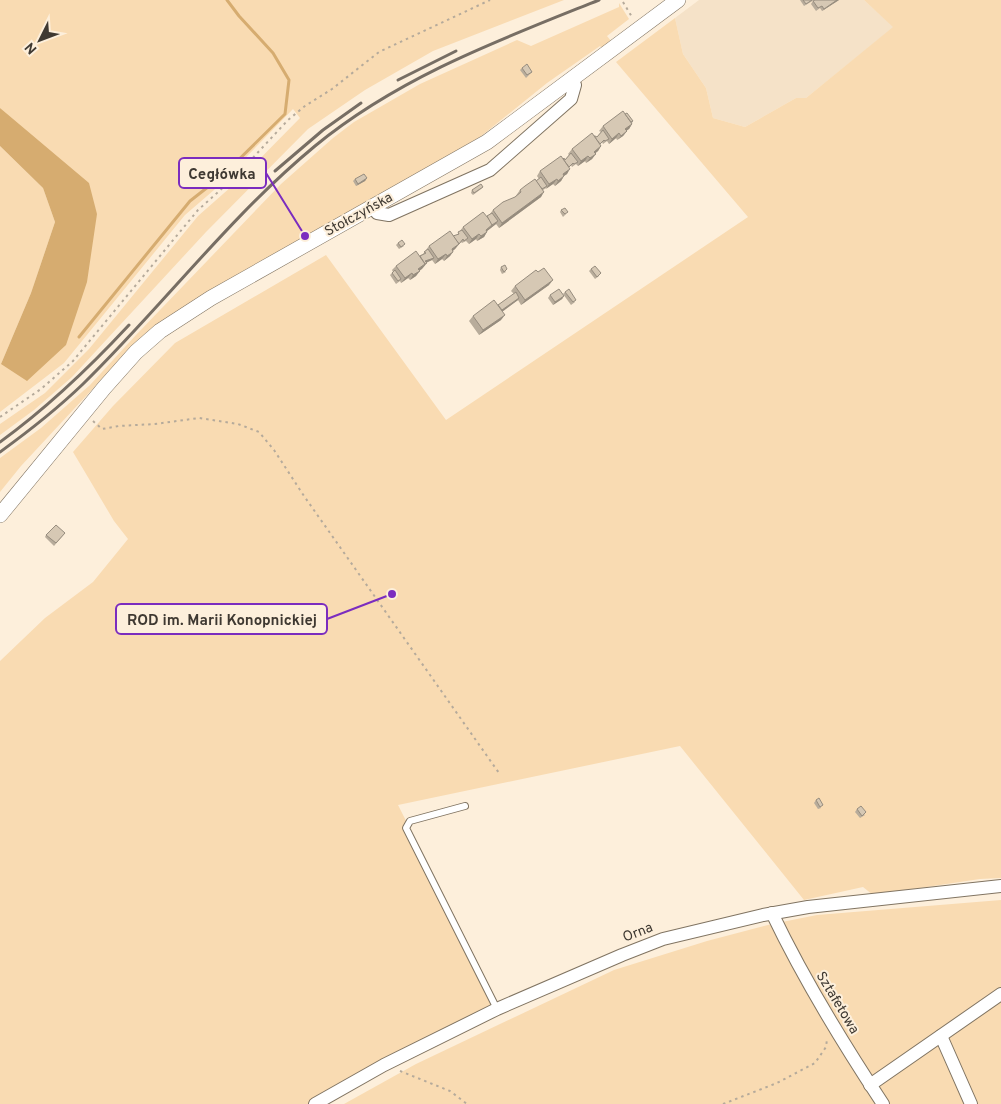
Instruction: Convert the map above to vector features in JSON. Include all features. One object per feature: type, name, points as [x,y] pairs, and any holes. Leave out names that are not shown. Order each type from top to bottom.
[{"type":"street","name":"Stołczyńska","points":[[0,515],[104,388],[151,337],[211,298],[487,142],[678,0]]},
{"type":"street","points":[[373,207],[376,213],[389,215],[490,170],[571,100],[575,86],[571,79]]},
{"type":"street","name":"Orna","points":[[315,1104],[384,1065],[498,1009],[622,954],[663,939],[772,913],[808,907],[1001,886]]},
{"type":"street","name":"Sztafetowa","points":[[772,913],[790,950],[829,1019],[883,1104]]},
{"type":"street","points":[[870,1085],[1001,994]]},
{"type":"street","points":[[941,1036],[971,1104]]},
{"type":"lane","points":[[465,806],[410,821],[406,828],[498,1009]]},
{"type":"path","points":[[0,417],[41,389],[73,361],[198,210],[236,176],[288,120],[305,106],[332,89],[379,52],[490,0]]},
{"type":"path","points":[[623,2],[627,9]]},
{"type":"path","points":[[97,425],[102,429],[199,418],[238,424],[259,432],[274,450],[304,496],[499,773]]},
{"type":"path","points":[[722,1104],[777,1083],[815,1063],[826,1047],[829,1019]]},
{"type":"path","points":[[384,1065],[450,1091],[467,1104]]},
{"type":"shaded area","points":[[0,0],[564,0],[433,51],[365,90],[308,129],[206,232],[72,377],[34,410],[0,435],[0,424],[45,393],[89,349],[198,216],[240,179],[300,118],[293,109],[214,190],[185,215],[64,363],[0,412],[0,146],[43,188],[55,222],[31,293],[1,364],[97,214],[0,108]]},
{"type":"shaded area","points":[[699,0],[864,0],[894,27],[806,98],[796,98],[745,127],[713,118],[706,88],[683,54],[675,18]]},
{"type":"shaded area","points":[[864,0],[1001,0],[1001,878],[980,879],[873,895],[863,887],[804,900],[680,746],[398,805],[498,1003],[319,1104],[0,1104],[0,661],[45,618],[93,582],[128,539],[114,521],[73,452],[113,406],[175,343],[326,255],[446,420],[748,217],[616,62],[675,18],[683,54],[706,88],[713,118],[745,127],[796,98],[806,98],[893,27]]},
{"type":"shaded area","points":[[619,3],[629,19],[607,36],[611,41],[602,48],[600,46],[547,83],[480,137],[166,318],[139,339],[21,466],[0,492],[0,458],[41,428],[90,385],[281,184],[333,138],[354,122],[420,84],[517,40],[531,46],[619,7]]},
{"type":"shaded area","points":[[0,108],[89,183],[97,214],[87,282],[66,345],[27,381],[1,364],[31,293],[55,222],[43,188],[0,146]]},
{"type":"shaded area","points":[[1001,900],[1001,1104],[344,1104],[416,1064],[614,970],[707,941],[772,924],[817,915]]},
{"type":"building","points":[[803,0],[812,0],[806,4]]},
{"type":"building","points":[[837,0],[824,9],[822,6],[818,8],[813,1]]},
{"type":"building","points":[[527,64],[532,72],[527,75],[522,68]]},
{"type":"building","points":[[623,111],[632,124],[625,129],[627,131],[621,136],[619,133],[612,139],[603,126]]},
{"type":"building","points":[[627,113],[633,121],[631,122],[625,114]]},
{"type":"building","points":[[603,130],[609,139],[604,140],[600,144],[594,136],[597,137]]},
{"type":"building","points":[[592,133],[601,146],[594,152],[596,154],[590,158],[588,156],[581,161],[572,149]]},
{"type":"building","points":[[571,153],[578,162],[573,163],[569,167],[563,159],[565,160]]},
{"type":"building","points":[[561,156],[570,169],[558,181],[557,179],[549,184],[540,171]]},
{"type":"building","points":[[364,174],[367,178],[358,184],[355,179]]},
{"type":"building","points":[[541,177],[547,186],[542,189],[536,181]]},
{"type":"building","points":[[535,179],[544,192],[502,223],[493,210],[503,202],[515,197],[521,192],[520,190]]},
{"type":"building","points":[[481,184],[483,187],[474,193],[472,190]]},
{"type":"building","points":[[565,208],[568,212],[565,214],[561,210]]},
{"type":"building","points":[[483,212],[493,224],[486,230],[487,232],[481,236],[479,234],[472,239],[463,227]]},
{"type":"building","points":[[492,213],[498,221],[492,225],[487,216]]},
{"type":"building","points":[[462,230],[468,238],[464,241],[463,239],[459,244],[453,236],[459,234],[458,232]]},
{"type":"building","points":[[450,231],[459,244],[452,249],[453,252],[438,259],[429,246]]},
{"type":"building","points":[[402,240],[405,244],[401,247],[398,243]]},
{"type":"building","points":[[428,249],[434,258],[425,261],[427,263],[425,264],[420,256],[426,253],[424,252]]},
{"type":"building","points":[[416,251],[425,264],[418,269],[420,271],[413,275],[412,273],[405,278],[396,266]]},
{"type":"building","points":[[505,265],[507,269],[504,272],[501,267]]},
{"type":"building","points":[[595,266],[601,273],[597,277],[591,269]]},
{"type":"building","points":[[544,268],[553,280],[525,300],[515,286],[536,270],[538,272]]},
{"type":"building","points":[[395,270],[401,279],[398,281],[392,273]]},
{"type":"building","points":[[559,289],[564,296],[555,302],[550,295]]},
{"type":"building","points":[[569,289],[576,300],[573,302],[565,292]]},
{"type":"building","points":[[516,292],[519,298],[502,310],[498,305]]},
{"type":"building","points":[[494,300],[505,315],[483,330],[473,316]]},
{"type":"building","points":[[56,525],[65,533],[56,543],[46,535]]},
{"type":"building","points":[[819,798],[823,805],[820,807],[816,800]]},
{"type":"building","points":[[861,806],[866,812],[862,816],[857,809]]},
{"type":"waterway","points":[[79,337],[190,201],[222,176],[285,114],[289,80],[273,53],[227,0]]},
{"type":"railway","points":[[0,452],[43,419],[83,384],[254,202],[315,146],[347,122],[415,80],[487,46],[599,0]]},
{"type":"railway","points":[[398,80],[456,51]]},
{"type":"railway","points":[[275,171],[323,130],[361,103]]},
{"type":"railway","points":[[0,442],[67,387],[129,325]]},
{"type":"place","name":"Cegłówka","points":[[305,236]]},
{"type":"place","name":"ROD im. Marii Konopnickiej","points":[[392,594]]}]
